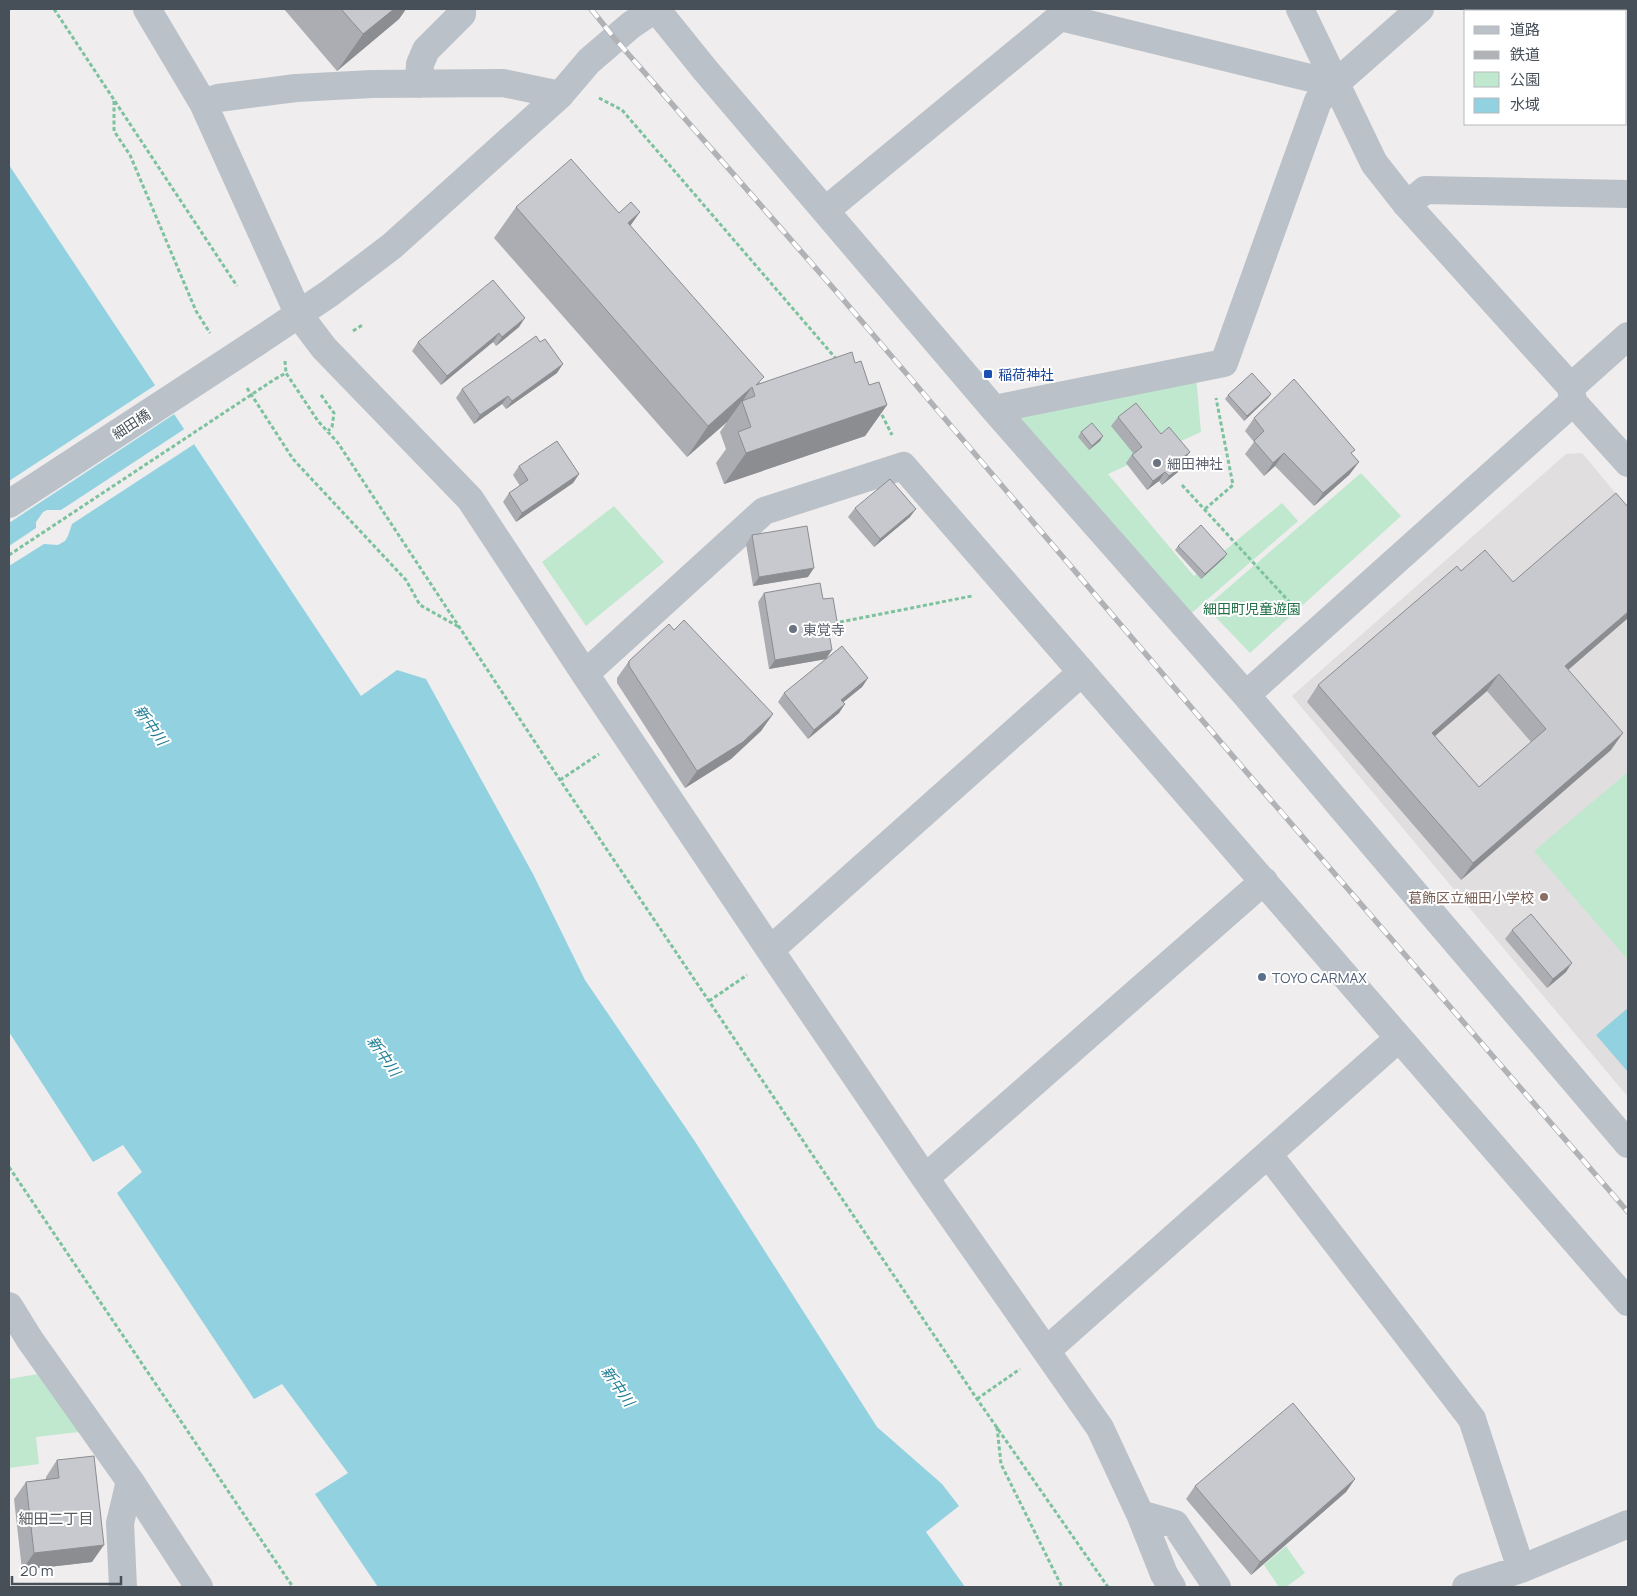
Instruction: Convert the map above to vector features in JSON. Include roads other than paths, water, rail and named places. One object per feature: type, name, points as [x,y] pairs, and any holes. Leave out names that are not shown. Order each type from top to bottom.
[{"type":"street","points":[[146,9],[204,103],[299,315],[324,348],[470,499],[585,674],[924,1178],[1035,1358],[1100,1428],[1140,1514],[1164,1574],[1172,1587]]},
{"type":"street","points":[[419,84],[420,64],[426,50],[462,14],[462,9]]},
{"type":"street","points":[[655,9],[994,409],[1246,695],[1628,1144]]},
{"type":"street","name":"細田橋","points":[[9,504],[299,315],[392,246],[560,94],[589,61],[655,9]]},
{"type":"street","points":[[1300,9],[1374,163],[1407,205],[1572,395],[1628,463]]},
{"type":"street","points":[[994,409],[1224,363],[1318,101],[1420,9]]},
{"type":"street","points":[[826,210],[1060,17],[1335,84]]},
{"type":"street","points":[[204,103],[218,98],[296,88],[372,84],[503,83],[560,94]]},
{"type":"street","points":[[1407,205],[1425,190],[1628,194]]},
{"type":"street","points":[[1246,695],[1572,395],[1628,336]]},
{"type":"street","points":[[585,674],[764,511],[903,466],[1628,1302]]},
{"type":"street","points":[[770,950],[1082,672]]},
{"type":"street","points":[[924,1178],[1264,881]]},
{"type":"street","points":[[1035,1358],[1399,1038]]},
{"type":"street","points":[[1268,1154],[1472,1419],[1521,1569]]},
{"type":"street","points":[[9,1306],[19,1341],[130,1481],[199,1587]]},
{"type":"street","points":[[123,1587],[120,1523],[130,1481]]},
{"type":"street","points":[[1140,1514],[1175,1524],[1217,1587]]},
{"type":"street","points":[[1466,1587],[1521,1569],[1628,1524]]},
{"type":"water","name":"新中川","points":[[9,165],[361,696],[397,670],[426,679],[533,874],[585,980],[694,1140],[877,1427],[942,1484],[959,1506],[926,1532],[965,1587],[378,1587],[315,1494],[348,1473],[282,1384],[254,1399],[117,1193],[142,1172],[123,1145],[93,1162],[9,1032]]},
{"type":"water","points":[[1628,1008],[1628,1072],[1596,1035]]},
{"type":"railway","points":[[591,9],[841,297],[1243,768],[1628,1212]]},
{"type":"place","name":"稲荷神社","points":[[988,374]]},
{"type":"place","name":"細田神社","points":[[1157,463]]},
{"type":"place","name":"東覚寺","points":[[793,629]]},
{"type":"place","name":"葛飾区立細田小学校","points":[[1544,897]]},
{"type":"place","name":"TOYO CARMAX","points":[[1262,977]]},
{"type":"district","name":"細田二丁目","points":[[56,1518]]},
{"type":"park label","name":"細田町児童遊園","points":[[1252,608]]}]
